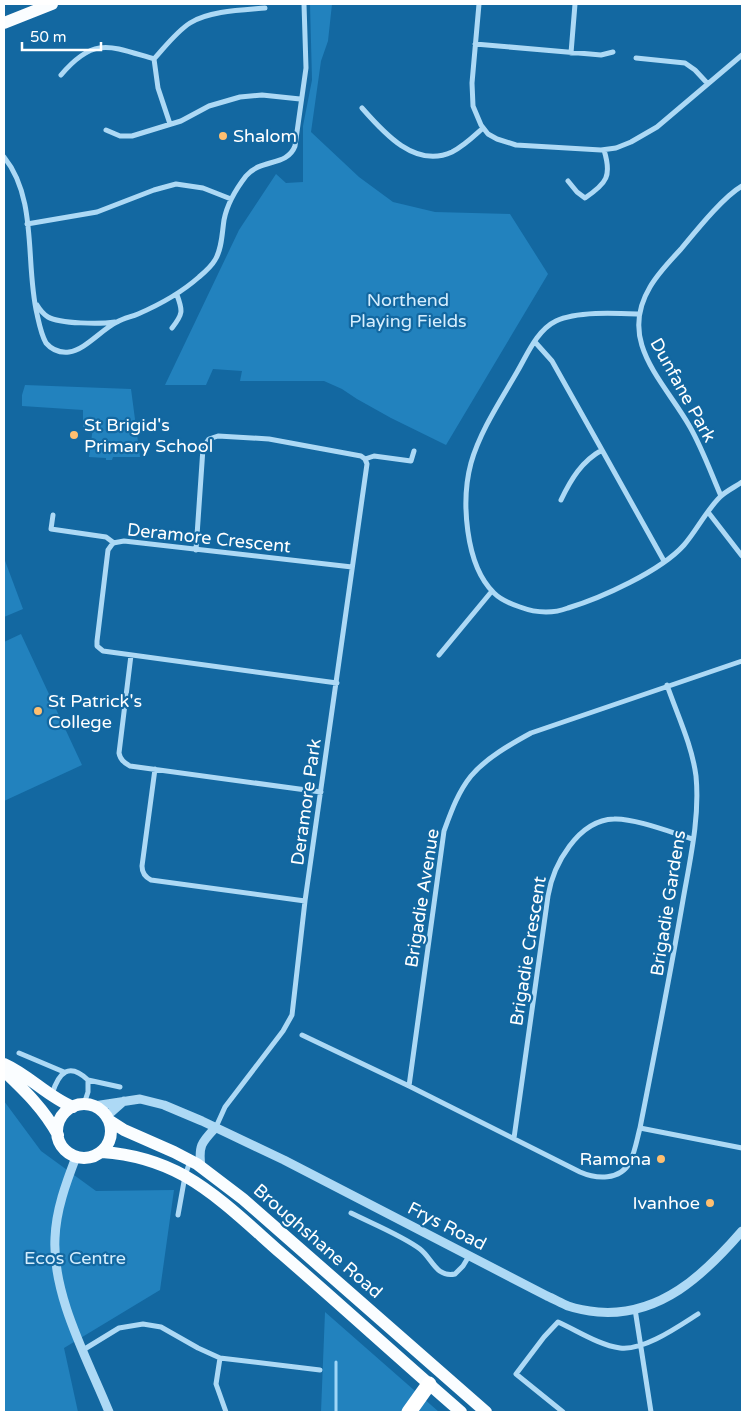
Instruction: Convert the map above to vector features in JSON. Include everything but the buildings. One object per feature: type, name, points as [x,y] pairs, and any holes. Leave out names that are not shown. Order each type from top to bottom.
[{"type":"highway","points":[[409,1412],[429,1384]]},
{"type":"main road","points":[[4,23],[52,4]]},
{"type":"main road","points":[[4,1064],[21,1073],[52,1095],[83,1105],[108,1118],[112,1129],[108,1146],[102,1152],[90,1158],[76,1157],[64,1149],[51,1122],[34,1099],[4,1072]]},
{"type":"main road","points":[[58,1135],[60,1118],[66,1112],[83,1105]]},
{"type":"main road","name":"Broughshane Road","points":[[108,1118],[124,1130],[196,1164],[243,1199],[486,1412]]},
{"type":"main road","name":"Broughshane Road","points":[[102,1152],[138,1156],[152,1160],[185,1176],[233,1212],[461,1412]]},
{"type":"main road","points":[[429,1384],[442,1380],[453,1382]]},
{"type":"street","points":[[4,157],[14,171],[26,211],[34,301],[42,335],[50,347],[57,351],[74,351],[117,322],[150,309],[188,288],[215,261],[220,246],[224,217],[237,188],[253,169],[262,164],[284,159],[292,152],[295,146],[300,99],[306,68],[304,4]]},
{"type":"street","points":[[479,4],[472,98],[476,116],[483,128],[494,138],[516,145],[586,150],[604,150],[622,146],[650,132],[742,55]]},
{"type":"street","points":[[570,53],[575,4]]},
{"type":"street","points":[[154,59],[178,33],[196,20],[233,11],[265,8]]},
{"type":"street","points":[[475,44],[570,53],[600,54],[613,52]]},
{"type":"street","points":[[61,75],[81,54],[95,48],[119,48],[154,59]]},
{"type":"street","points":[[636,58],[686,64],[693,68],[708,84]]},
{"type":"street","points":[[154,59],[158,88],[170,124]]},
{"type":"street","points":[[106,130],[120,136],[129,136],[170,124],[209,106],[240,97],[262,95],[300,99]]},
{"type":"street","points":[[362,108],[392,139],[407,149],[424,155],[441,155],[452,152],[465,144],[483,128]]},
{"type":"street","points":[[568,181],[576,192],[585,198],[597,190],[604,182],[608,173],[604,150]]},
{"type":"street","points":[[27,224],[96,212],[154,190],[176,184],[203,188],[231,199]]},
{"type":"street","name":"Dunfane Park","points":[[721,496],[691,428],[643,352],[638,329],[638,314],[647,292],[656,277],[728,198],[742,186]]},
{"type":"street","points":[[172,328],[180,318],[182,308],[177,294]]},
{"type":"street","points":[[34,301],[44,314],[54,319],[94,324],[117,322]]},
{"type":"street","points":[[638,314],[597,314],[559,320],[550,325],[535,342],[482,437],[471,465],[467,494],[468,534],[478,569],[492,591],[509,603],[535,612],[558,611],[634,580],[664,561],[684,544],[721,496],[742,482]]},
{"type":"street","points":[[535,342],[552,361],[664,561]]},
{"type":"street","points":[[196,550],[203,448],[211,438],[218,436],[269,439],[361,456],[365,459],[374,456],[411,461],[414,451]]},
{"type":"street","points":[[562,500],[577,472],[590,458],[602,450]]},
{"type":"street","name":"Deramore Park","points":[[216,1127],[225,1107],[291,1019],[305,901],[367,464],[365,459]]},
{"type":"street","points":[[708,512],[742,556]]},
{"type":"street","points":[[53,515],[51,529],[106,537],[114,542]]},
{"type":"street","name":"Deramore Crescent","points":[[337,683],[106,652],[100,649],[97,644],[108,550],[114,542],[124,541],[352,567]]},
{"type":"street","points":[[439,655],[492,591]]},
{"type":"street","points":[[132,655],[118,753],[124,762],[130,766],[321,792]]},
{"type":"street","name":"Brigadie Avenue","points":[[409,1086],[444,831],[454,803],[471,775],[502,749],[531,733],[667,685],[742,661]]},
{"type":"street","name":"Brigadie Gardens","points":[[302,1035],[409,1086],[575,1170],[602,1178],[618,1173],[629,1164],[640,1128],[670,977],[693,839],[696,775],[689,746],[667,685]]},
{"type":"street","points":[[155,769],[142,866],[147,877],[152,880],[305,901]]},
{"type":"street","name":"Brigadie Crescent","points":[[514,1138],[548,896],[554,871],[562,856],[588,829],[599,822],[611,819],[630,821],[693,839]]},
{"type":"street","points":[[19,1053],[64,1072]]},
{"type":"street","points":[[52,1095],[57,1080],[64,1072],[71,1070],[80,1073],[88,1080],[120,1087]]},
{"type":"street","points":[[83,1105],[88,1092],[88,1080]]},
{"type":"street","name":"Frys Road","points":[[83,1105],[140,1100],[155,1102],[216,1127],[284,1160],[568,1306],[589,1311],[608,1313],[635,1309],[669,1298],[724,1252],[742,1231]]},
{"type":"street","points":[[108,1118],[124,1101]]},
{"type":"street","points":[[178,1215],[185,1176],[196,1164],[201,1144],[216,1127]]},
{"type":"street","points":[[640,1128],[742,1148]]},
{"type":"street","points":[[76,1157],[58,1208],[55,1246],[56,1267],[68,1313],[110,1412]]},
{"type":"street","points":[[351,1213],[415,1245],[444,1274],[454,1275],[469,1256]]},
{"type":"street","points":[[635,1309],[651,1412]]},
{"type":"street","points":[[563,1412],[516,1374],[558,1322],[610,1345],[622,1348],[640,1345],[674,1329],[698,1314]]},
{"type":"street","points":[[84,1350],[119,1328],[143,1324],[162,1327],[198,1348],[220,1358],[320,1370]]},
{"type":"street","points":[[220,1358],[216,1384],[226,1412]]},
{"type":"green space","name":"Northend Playing Fields","points":[[310,4],[332,4],[328,41],[321,61],[311,132],[359,177],[393,202],[435,212],[510,214],[548,274],[446,445],[391,418],[342,389],[324,381],[240,381],[242,371],[213,369],[206,385],[165,385],[239,230],[276,174],[286,183],[303,182],[303,126],[312,80]]},
{"type":"green space","points":[[25,385],[131,389],[140,457],[113,457],[112,460],[106,460],[106,458],[89,457],[93,427],[83,427],[83,410],[22,406],[22,395]]},
{"type":"green space","points":[[4,558],[23,609],[4,617]]},
{"type":"green space","points":[[21,634],[82,765],[4,801],[4,642]]},
{"type":"green space","name":"Ecos Centre","points":[[4,1101],[41,1151],[96,1191],[174,1190],[160,1290],[64,1348],[78,1412],[4,1412]]},
{"type":"green space","points":[[325,1312],[439,1412],[321,1412]]},
{"type":"waterway","points":[[336,1362],[336,1412]]},
{"type":"place","name":"Shalom","points":[[223,136]]},
{"type":"place","name":"St Brigid's Primary School","points":[[74,435]]},
{"type":"place","name":"St Patrick's College","points":[[38,711]]},
{"type":"place","name":"Ramona","points":[[661,1159]]},
{"type":"place","name":"Ivanhoe","points":[[710,1203]]}]
